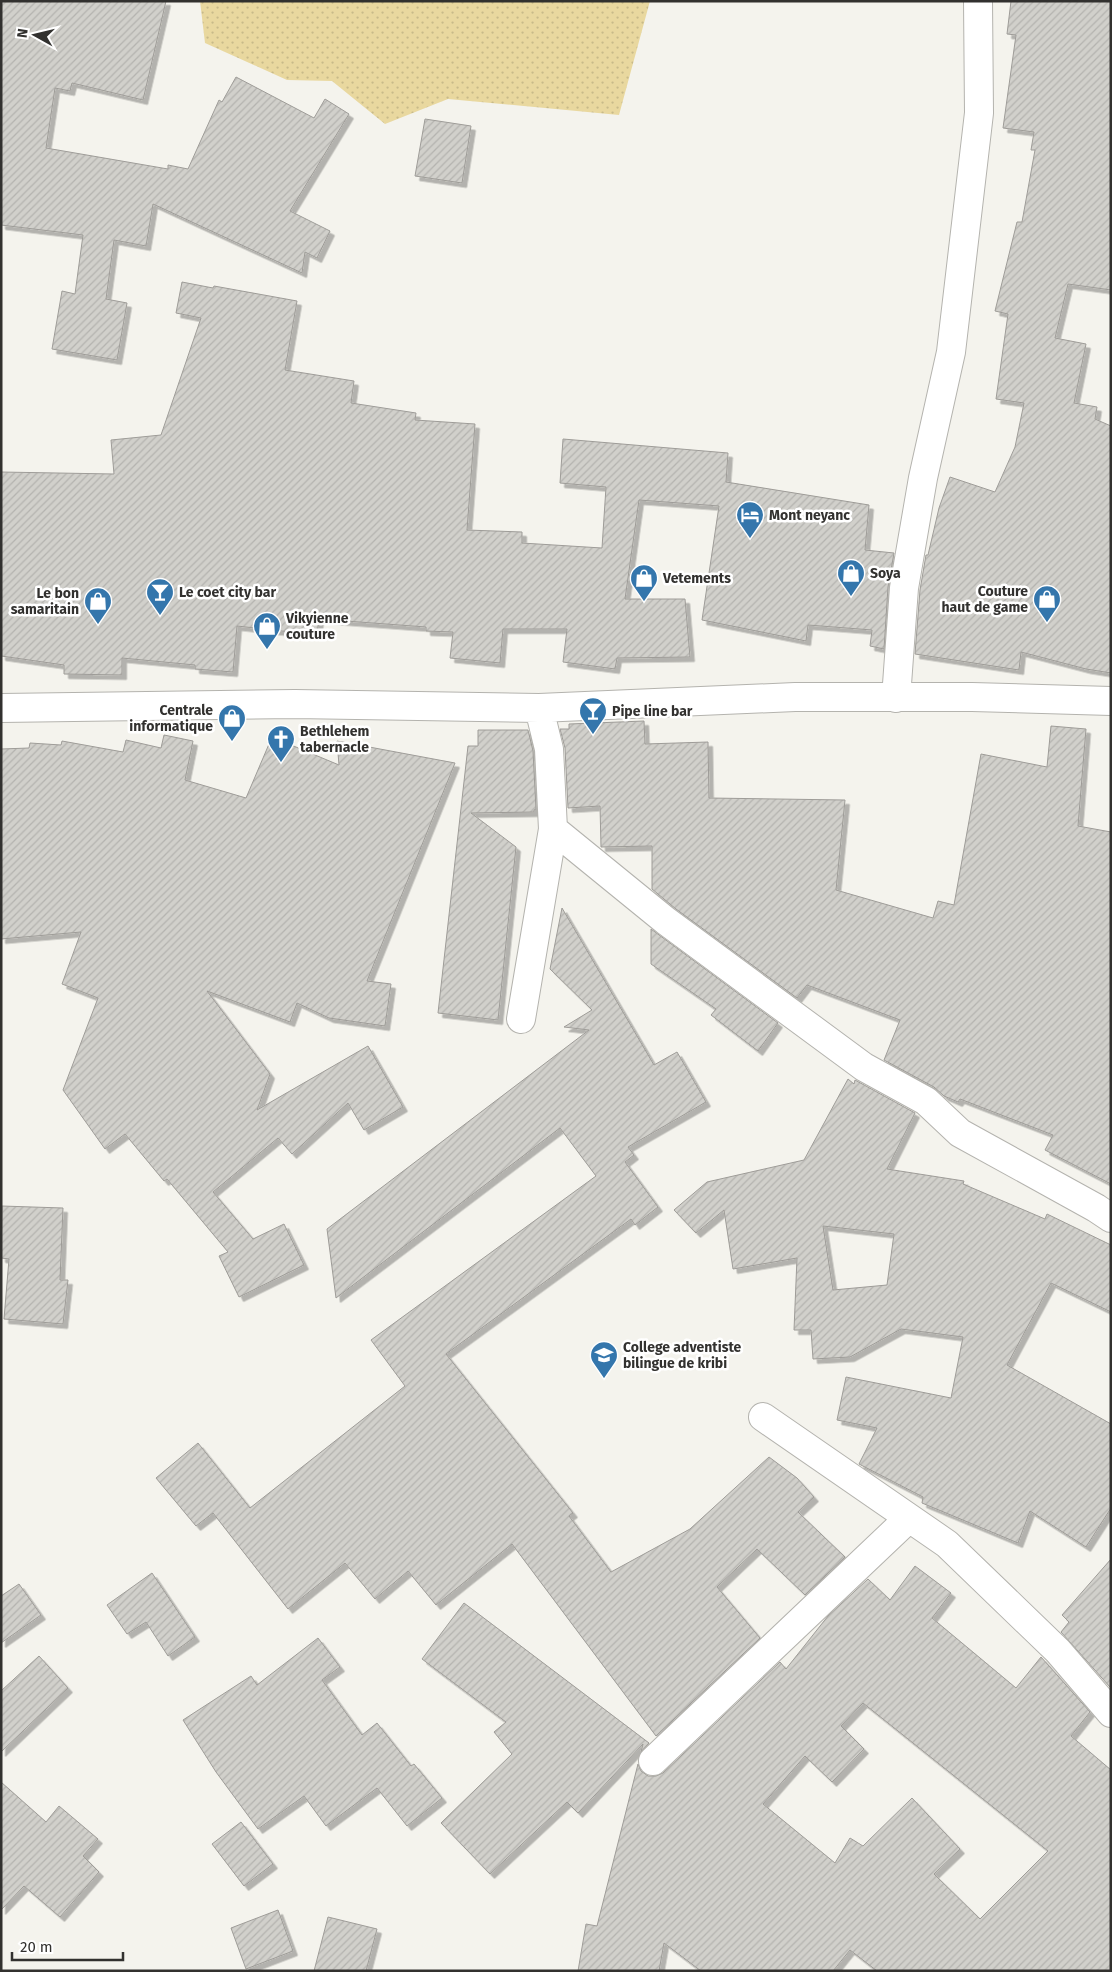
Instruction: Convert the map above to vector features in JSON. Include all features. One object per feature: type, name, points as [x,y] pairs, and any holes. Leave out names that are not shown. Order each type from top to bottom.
[{"type":"street","points":[[896,698],[904,588],[923,478],[950,352],[978,122],[978,1]]},
{"type":"street","points":[[1,708],[295,704],[539,708],[795,697],[972,697],[1111,701]]},
{"type":"street","points":[[521,1019],[553,829],[549,749],[539,708]]},
{"type":"street","points":[[553,829],[666,921],[864,1067],[926,1101],[960,1133],[1111,1218]]},
{"type":"street","points":[[763,1418],[947,1544],[1058,1651],[1111,1713]]},
{"type":"street","points":[[653,1761],[910,1518]]},
{"type":"shaded area","points":[[200,1],[650,1],[619,115],[448,99],[385,124],[332,81],[287,80],[205,43]]},
{"type":"building","points":[[1,1],[166,1],[143,100],[72,83],[70,91],[55,88],[46,148],[168,169],[168,165],[188,169],[219,100],[222,102],[236,77],[314,118],[325,99],[349,114],[290,211],[330,231],[317,258],[305,252],[302,273],[153,204],[146,246],[114,240],[106,299],[127,303],[117,360],[52,349],[62,291],[75,294],[83,235],[1,225]]},
{"type":"building","points":[[1011,1],[1111,1],[1111,290],[1068,284],[1055,338],[1086,344],[1074,403],[1097,407],[1095,419],[1111,426],[1111,673],[1086,669],[1021,652],[1019,670],[915,654],[920,590],[926,555],[928,555],[939,508],[950,477],[995,492],[1015,447],[1024,403],[996,399],[1008,314],[995,311],[1017,222],[1022,222],[1035,150],[1031,150],[1034,132],[1003,128],[1016,35],[1007,34]]},
{"type":"building","points":[[425,119],[471,126],[462,183],[415,176]]},
{"type":"building","points":[[182,282],[297,301],[285,370],[354,381],[351,403],[416,413],[415,420],[475,424],[467,530],[522,532],[522,543],[602,548],[606,487],[560,483],[563,439],[728,453],[726,482],[869,505],[865,550],[894,553],[888,587],[884,649],[870,646],[872,630],[808,625],[806,641],[702,620],[719,506],[639,500],[625,599],[685,599],[690,657],[617,658],[615,669],[563,662],[567,629],[503,629],[500,663],[450,658],[453,632],[426,631],[426,627],[319,619],[317,635],[237,626],[233,672],[195,669],[195,665],[122,658],[122,675],[64,674],[64,665],[1,656],[1,472],[114,474],[111,440],[161,435],[201,318],[176,313]]},
{"type":"building","points":[[644,721],[645,744],[708,742],[709,798],[845,800],[836,890],[933,918],[938,901],[954,905],[981,754],[1047,767],[1051,726],[1086,729],[1078,826],[1111,832],[1111,1184],[1045,1150],[1053,1135],[960,1099],[958,1102],[944,1096],[934,1087],[884,1060],[900,1020],[807,985],[797,998],[676,909],[652,889],[652,846],[601,847],[600,806],[568,808],[565,748],[560,729],[569,729],[569,724]]},
{"type":"building","points":[[478,730],[528,730],[533,751],[536,809],[534,812],[471,813],[516,847],[498,1020],[438,1013],[468,746],[478,746]]},
{"type":"building","points":[[164,735],[193,741],[185,780],[246,798],[272,737],[339,765],[337,741],[455,763],[367,981],[391,984],[385,1026],[329,1018],[297,1003],[290,1022],[207,991],[270,1074],[257,1110],[368,1046],[403,1107],[364,1130],[348,1103],[292,1154],[278,1138],[213,1192],[253,1239],[284,1224],[304,1265],[239,1297],[219,1256],[228,1252],[167,1179],[164,1181],[125,1134],[105,1149],[63,1090],[98,998],[62,984],[81,932],[1,939],[1,749],[29,748],[30,743],[61,745],[62,741],[123,752],[126,740],[161,748]]},
{"type":"building","points":[[562,908],[654,1065],[677,1052],[706,1102],[628,1147],[634,1155],[625,1162],[658,1207],[635,1225],[631,1219],[446,1354],[573,1513],[569,1516],[611,1572],[690,1529],[769,1457],[797,1478],[814,1497],[798,1512],[845,1557],[805,1595],[757,1549],[717,1587],[760,1638],[656,1736],[512,1544],[436,1605],[408,1571],[375,1599],[345,1563],[288,1609],[213,1513],[196,1526],[156,1478],[198,1443],[250,1508],[405,1386],[371,1340],[596,1176],[560,1128],[336,1298],[327,1229],[589,1030],[564,1027],[592,1010],[550,969]]},
{"type":"building","points":[[651,929],[778,1023],[758,1051],[711,1015],[716,1009],[651,964]]},
{"type":"building","points":[[848,1079],[854,1084],[855,1080],[915,1113],[887,1169],[964,1181],[963,1184],[1045,1219],[1047,1214],[1111,1245],[1111,1312],[1051,1283],[1007,1365],[1111,1424],[1111,1508],[1086,1547],[1030,1511],[1018,1543],[922,1503],[923,1497],[859,1464],[877,1428],[837,1420],[846,1377],[951,1398],[963,1337],[901,1329],[850,1357],[813,1359],[811,1330],[794,1330],[797,1258],[733,1269],[724,1210],[696,1233],[674,1210],[707,1182],[804,1160]],"holes":[[[823,1226],[894,1234],[887,1285],[833,1290]]]},
{"type":"building","points":[[2,1206],[63,1208],[60,1280],[68,1280],[63,1324],[4,1319],[9,1259],[1,1258]]},
{"type":"building","points":[[1111,1559],[1110,1687],[1061,1632],[1069,1622],[1062,1615]]},
{"type":"building","points":[[915,1566],[951,1593],[932,1618],[1016,1688],[1041,1657],[1090,1712],[1071,1736],[1111,1770],[1111,1971],[877,1971],[850,1950],[833,1971],[701,1971],[664,1943],[659,1971],[578,1971],[586,1924],[597,1926],[638,1764],[641,1771],[648,1776],[656,1776],[663,1773],[780,1662],[786,1669],[828,1616],[868,1579],[890,1600]],"holes":[[[863,1703],[1048,1851],[980,1919],[934,1874],[960,1849],[912,1798],[863,1846],[850,1838],[835,1863],[763,1804],[805,1756],[832,1782],[864,1749],[841,1726]]]},
{"type":"building","points":[[152,1573],[195,1637],[168,1656],[146,1622],[127,1634],[107,1605]]},
{"type":"building","points":[[19,1584],[41,1615],[1,1643],[1,1596]]},
{"type":"building","points":[[464,1603],[649,1743],[641,1752],[643,1744],[578,1813],[567,1802],[490,1874],[441,1823],[512,1754],[494,1732],[506,1722],[422,1659]]},
{"type":"building","points":[[318,1638],[340,1667],[322,1680],[362,1735],[377,1723],[411,1766],[414,1764],[442,1798],[407,1826],[377,1788],[326,1826],[304,1796],[258,1829],[216,1772],[183,1720],[251,1676],[257,1685]]},
{"type":"building","points":[[39,1656],[68,1688],[1,1752],[1,1691]]},
{"type":"building","points":[[1,1782],[46,1822],[59,1806],[98,1839],[83,1856],[99,1872],[60,1917],[24,1886],[1,1910]]},
{"type":"building","points":[[241,1822],[273,1864],[244,1886],[212,1844]]},
{"type":"building","points":[[278,1910],[293,1951],[246,1969],[231,1928]]},
{"type":"building","points":[[328,1917],[377,1929],[366,1971],[314,1971]]},
{"type":"place","name":"Mont neyanc","points":[[750,539]]},
{"type":"place","name":"Soya","points":[[851,597]]},
{"type":"place","name":"Vetements","points":[[644,602]]},
{"type":"place","name":"Le coet city bar","points":[[160,616]]},
{"type":"place","name":"Couture haut de game","points":[[1047,623]]},
{"type":"place","name":"Le bon samaritain","points":[[98,625]]},
{"type":"place","name":"Vikyienne couture","points":[[267,650]]},
{"type":"place","name":"Pipe line bar","points":[[593,735]]},
{"type":"place","name":"Centrale informatique","points":[[232,742]]},
{"type":"place","name":"Bethlehem tabernacle","points":[[281,763]]},
{"type":"place","name":"College adventiste bilingue de kribi","points":[[604,1379]]}]
